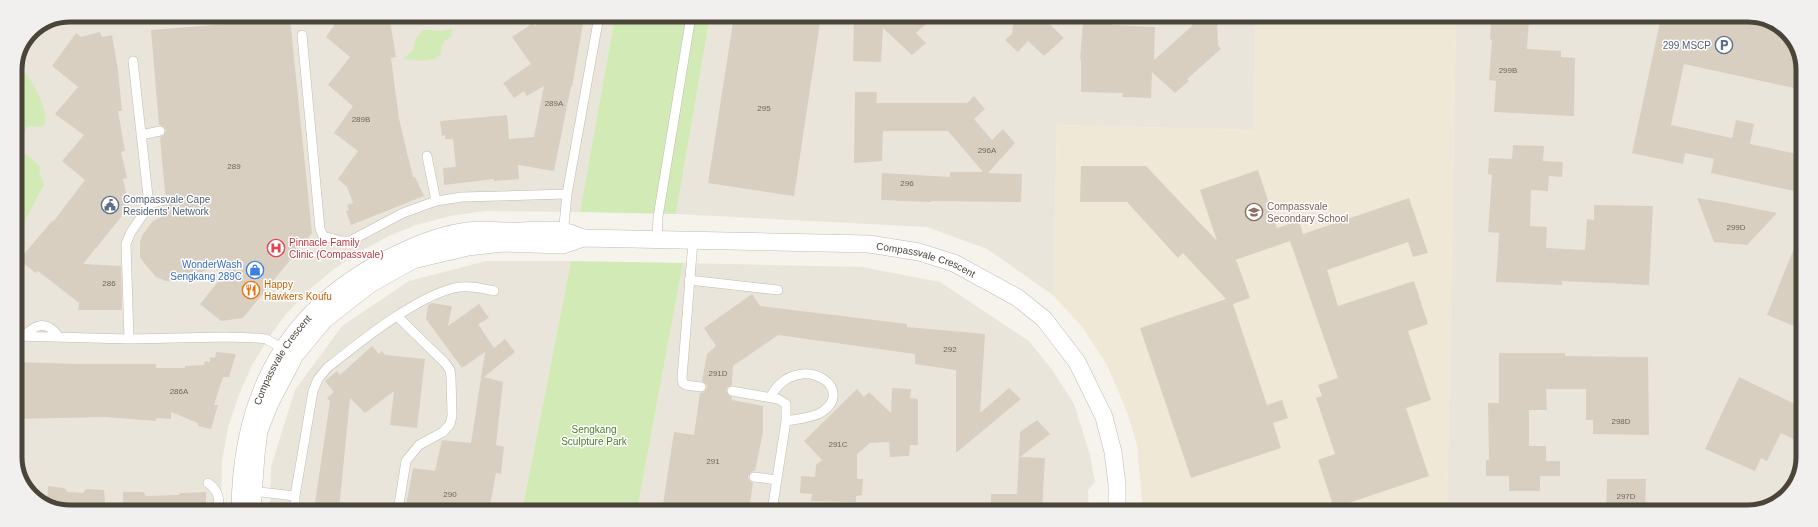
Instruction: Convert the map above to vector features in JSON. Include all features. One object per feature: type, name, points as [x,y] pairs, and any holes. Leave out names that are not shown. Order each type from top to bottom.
[{"type":"street","name":"Compassvale Crescent","points":[[250,505],[246,490],[244,450],[250,423],[257,402],[289,352],[324,320],[370,284],[413,260],[468,247],[563,238],[583,238],[693,241],[846,242],[893,247],[919,252],[954,263],[1018,298],[1044,319],[1077,362],[1104,417],[1113,452],[1117,484],[1117,505]]},
{"type":"street","name":"Compassvale Crescent","points":[[242,505],[246,490]]},
{"type":"lane","points":[[563,238],[567,194],[598,22]]},
{"type":"lane","points":[[657,239],[658,218],[690,22]]},
{"type":"lane","points":[[302,35],[320,229],[323,236],[341,241],[350,241],[403,213],[436,201],[462,197],[567,194]]},
{"type":"lane","points":[[129,339],[126,244],[131,232],[144,213],[148,196],[133,61]]},
{"type":"lane","points":[[141,136],[160,132]]},
{"type":"lane","points":[[427,156],[436,201]]},
{"type":"lane","points":[[146,205],[166,200]]},
{"type":"lane","points":[[693,241],[682,378],[683,383],[686,385],[701,388]]},
{"type":"lane","points":[[689,280],[778,290]]},
{"type":"lane","points":[[295,505],[295,496],[313,391],[318,379],[333,363],[397,316],[432,296],[456,288],[477,287],[494,292]]},
{"type":"lane","points":[[397,316],[445,363],[450,370],[452,416],[450,424],[443,432],[419,445],[406,461],[408,470],[399,505]]},
{"type":"lane","points":[[22,336],[129,339],[225,337],[257,338],[266,339],[289,352]]},
{"type":"lane","points":[[770,397],[780,384],[794,376],[809,373],[823,378],[830,386],[834,395],[830,406],[821,413],[786,421]]},
{"type":"lane","points":[[732,391],[770,397],[782,400],[786,404],[786,421],[773,505]]},
{"type":"lane","points":[[754,477],[777,480]]},
{"type":"lane","points":[[208,483],[215,488],[219,497],[218,505]]},
{"type":"lane","points":[[246,490],[295,496]]},
{"type":"shaded area","points":[[70,22],[614,22],[580,212],[485,211],[450,216],[416,225],[389,236],[361,251],[334,269],[309,290],[286,314],[252,365],[238,397],[228,428],[222,461],[221,505],[64,505],[43,497],[36,491],[27,478],[22,460],[22,70],[26,52],[30,43],[36,36],[43,30],[52,26]]},
{"type":"shaded area","points":[[709,22],[1256,22],[1254,130],[1057,125],[1053,295],[987,249],[927,227],[676,214]]},
{"type":"shaded area","name":"Compassvale Secondary School","points":[[1256,22],[1456,22],[1447,505],[1142,505],[1137,445],[1127,412],[1107,365],[1083,328],[1053,295],[1057,125],[1254,130]]},
{"type":"shaded area","points":[[1456,22],[1754,22],[1772,28],[1784,38],[1790,46],[1796,67],[1796,463],[1788,484],[1772,499],[1754,505],[1447,505]]},
{"type":"shaded area","points":[[486,261],[571,261],[523,505],[270,505],[271,467],[295,390],[342,326],[409,281]]},
{"type":"shaded area","points":[[683,263],[862,267],[940,282],[1029,341],[1053,371],[1074,404],[1090,455],[1095,482],[1088,490],[1089,505],[638,505]]},
{"type":"green space","points":[[614,22],[709,22],[676,214],[580,212]]},
{"type":"green space","points":[[452,28],[451,37],[443,44],[441,54],[437,57],[424,61],[403,59],[413,50],[417,36],[423,30],[440,31]]},
{"type":"green space","points":[[22,70],[29,77],[39,95],[46,120],[44,125],[40,127],[26,127],[26,131],[22,131]]},
{"type":"green space","points":[[25,153],[41,167],[39,171],[44,184],[22,227],[22,154]]},
{"type":"green space","name":"Sengkang Sculpture Park","points":[[571,261],[683,263],[638,505],[523,505]]},
{"type":"building","points":[[252,22],[290,22],[312,233],[243,318],[221,321],[200,304],[236,260],[175,281],[166,281],[156,277],[140,258],[140,242],[143,234],[153,221],[167,214],[166,206],[171,201],[170,196],[165,194],[160,137],[164,135],[166,130],[164,127],[159,125],[151,30]]},
{"type":"building","points":[[336,22],[390,22],[396,57],[391,58],[399,119],[413,177],[415,177],[424,196],[351,225],[346,211],[349,210],[347,205],[353,203],[347,187],[338,179],[358,151],[334,133],[353,106],[328,85],[350,57],[326,37]]},
{"type":"building","points":[[540,22],[571,22],[583,24],[572,87],[571,86],[554,171],[518,165],[519,179],[494,181],[494,179],[444,185],[443,168],[456,167],[453,139],[445,139],[445,135],[442,136],[440,121],[507,115],[509,139],[534,137],[544,86],[527,96],[524,91],[514,98],[503,83],[531,64],[512,37],[533,23],[535,26]]},
{"type":"building","points":[[733,22],[820,22],[794,196],[708,183]]},
{"type":"building","points":[[854,22],[928,22],[916,33],[926,43],[912,55],[883,28],[881,62],[853,61]]},
{"type":"building","points":[[1013,22],[1047,22],[1064,38],[1044,56],[1028,41],[1018,52],[1005,40],[1012,34]]},
{"type":"building","points":[[1083,22],[1112,22],[1112,25],[1155,27],[1154,60],[1192,26],[1192,22],[1217,22],[1218,45],[1221,49],[1187,79],[1189,81],[1175,93],[1152,72],[1151,98],[1122,97],[1123,93],[1081,92],[1081,58],[1080,60]]},
{"type":"building","points":[[1529,22],[1527,49],[1561,51],[1561,57],[1575,58],[1574,116],[1494,112],[1496,81],[1489,80],[1492,40],[1490,39],[1491,23]]},
{"type":"building","points":[[1660,22],[1754,22],[1772,28],[1784,38],[1790,46],[1796,67],[1796,88],[1684,64],[1671,125],[1732,138],[1736,120],[1754,124],[1750,144],[1796,154],[1796,191],[1711,173],[1714,159],[1685,153],[1683,164],[1632,153]]},
{"type":"building","points":[[100,32],[102,37],[112,35],[118,70],[122,111],[118,111],[125,151],[121,152],[127,178],[123,179],[129,206],[83,264],[121,266],[122,310],[78,310],[79,303],[38,271],[36,273],[22,262],[22,256],[52,221],[53,222],[85,180],[62,161],[84,135],[55,114],[78,87],[52,66],[76,33],[81,37]]},
{"type":"building","points":[[855,92],[877,92],[876,103],[967,103],[974,96],[985,109],[974,119],[992,140],[1003,129],[1015,143],[988,173],[1022,174],[1021,202],[931,202],[881,200],[882,173],[950,177],[950,172],[983,172],[948,131],[883,131],[882,161],[854,163]]},
{"type":"building","points":[[1513,145],[1544,146],[1543,161],[1563,162],[1562,177],[1549,176],[1548,191],[1531,190],[1530,226],[1547,227],[1546,248],[1585,250],[1587,219],[1594,220],[1594,205],[1653,206],[1649,285],[1562,281],[1562,285],[1496,282],[1499,233],[1488,232],[1492,175],[1488,174],[1489,158],[1512,159]]},
{"type":"building","points":[[1081,166],[1146,166],[1217,241],[1200,190],[1258,170],[1277,228],[1299,221],[1303,234],[1409,198],[1428,253],[1413,257],[1408,242],[1327,270],[1338,306],[1414,281],[1428,324],[1408,331],[1431,400],[1406,408],[1429,476],[1343,505],[1333,505],[1318,460],[1335,454],[1316,398],[1322,396],[1318,385],[1338,378],[1290,241],[1235,260],[1250,298],[1233,304],[1267,405],[1282,400],[1288,418],[1273,423],[1281,448],[1191,478],[1140,328],[1226,299],[1183,253],[1178,258],[1127,202],[1080,202]]},
{"type":"building","points":[[1697,198],[1777,213],[1747,245],[1714,242]]},
{"type":"building","points":[[1796,243],[1796,327],[1767,315]]},
{"type":"building","points":[[752,294],[760,306],[907,324],[907,327],[985,334],[980,413],[1009,388],[1021,399],[956,453],[956,370],[915,364],[915,354],[778,335],[733,366],[732,385],[726,390],[728,395],[732,397],[732,400],[763,406],[763,432],[755,471],[751,472],[748,476],[749,480],[753,483],[750,505],[663,505],[674,432],[694,435],[700,393],[704,392],[707,388],[706,384],[702,381],[707,354],[716,346],[704,328]]},
{"type":"building","points":[[432,303],[452,306],[448,326],[479,304],[489,318],[478,324],[494,348],[505,339],[515,352],[484,377],[503,382],[496,445],[504,447],[501,474],[496,473],[490,505],[406,505],[413,468],[435,471],[442,440],[471,443],[485,352],[462,368],[426,319],[428,305]]},
{"type":"building","points":[[372,346],[379,354],[382,351],[385,355],[425,359],[417,428],[390,425],[394,391],[365,413],[350,398],[339,505],[315,505],[330,401],[327,398],[334,392],[325,381],[337,371],[340,375]]},
{"type":"building","points":[[216,352],[236,354],[229,377],[223,377],[214,405],[218,405],[211,429],[198,426],[198,423],[171,412],[171,419],[156,418],[156,421],[106,417],[22,419],[22,362],[156,364],[156,368],[185,368],[185,366],[204,365],[205,361],[210,362],[210,357],[215,358]]},
{"type":"building","points":[[1499,353],[1565,353],[1565,356],[1648,357],[1649,435],[1593,434],[1593,420],[1586,420],[1586,389],[1546,389],[1547,410],[1529,410],[1529,446],[1546,446],[1546,461],[1560,461],[1560,476],[1540,476],[1540,491],[1509,491],[1509,476],[1486,476],[1486,460],[1489,460],[1488,403],[1499,403]]},
{"type":"building","points":[[1739,377],[1796,405],[1796,440],[1781,433],[1767,461],[1761,458],[1755,471],[1705,449]]},
{"type":"building","points":[[892,388],[911,389],[910,398],[918,399],[918,445],[910,445],[909,456],[890,457],[889,442],[870,443],[857,454],[857,479],[863,479],[862,495],[856,496],[856,502],[811,501],[812,494],[800,493],[801,476],[815,477],[816,465],[822,460],[804,441],[857,389],[864,397],[869,392],[891,413]]},
{"type":"building","points":[[1037,420],[1050,434],[1020,457],[1045,458],[1042,505],[991,505],[991,494],[1017,494],[1020,432]]},
{"type":"building","points":[[1607,479],[1646,479],[1645,505],[1606,505]]},
{"type":"building","points":[[48,486],[64,488],[68,492],[83,493],[86,489],[104,490],[105,502],[100,505],[64,505],[47,499]]},
{"type":"building","points":[[123,492],[143,492],[146,496],[206,492],[206,505],[123,505]]},
{"type":"place","name":"299 MSCP","points":[[1724,45]]},
{"type":"place","name":"Compassvale Cape Residents' Network","points":[[110,205]]},
{"type":"place","name":"Compassvale Secondary School","points":[[1254,212]]},
{"type":"place","name":"Pinnacle Family Clinic (Compassvale)","points":[[276,248]]},
{"type":"place","name":"WonderWash Sengkang 289C","points":[[255,270]]},
{"type":"place","name":"Happy Hawkers Koufu","points":[[251,290]]}]
